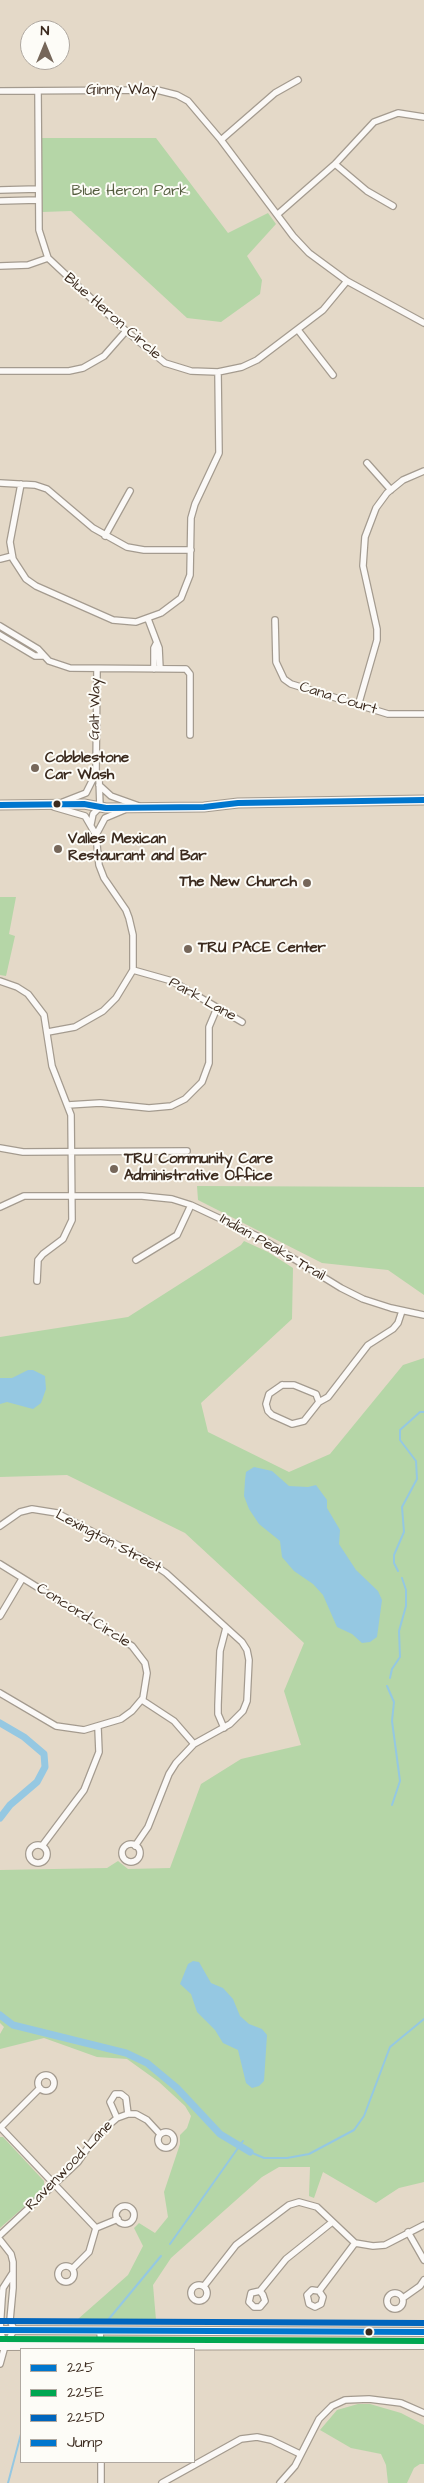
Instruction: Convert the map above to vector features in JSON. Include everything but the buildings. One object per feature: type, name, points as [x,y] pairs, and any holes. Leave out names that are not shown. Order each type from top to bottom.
[{"type":"main road","points":[[0,805],[84,804],[100,807],[204,807],[238,803],[424,800]]},
{"type":"main road","points":[[0,2330],[424,2332]]},
{"type":"main road","points":[[3,2346],[424,2345]]},
{"type":"street","points":[[221,140],[276,93],[298,80]]},
{"type":"street","name":"Ginny Way","points":[[0,91],[169,92],[188,101],[221,140],[293,236],[309,253],[347,281],[424,323]]},
{"type":"street","name":"Blue Heron Circle","points":[[38,91],[39,230],[48,258],[126,331],[165,362],[191,371],[218,372],[242,367],[257,360],[323,310],[347,281]]},
{"type":"street","points":[[278,214],[335,164],[367,128],[380,119],[398,113],[424,117]]},
{"type":"street","points":[[335,164],[367,191],[393,206]]},
{"type":"street","points":[[0,190],[38,189]]},
{"type":"street","points":[[0,201],[38,200]]},
{"type":"street","points":[[0,266],[28,266],[48,258]]},
{"type":"street","points":[[298,330],[333,375]]},
{"type":"street","points":[[0,371],[69,371],[83,368],[104,356],[126,331]]},
{"type":"street","points":[[21,484],[11,531],[12,556],[19,569],[36,586],[113,620],[136,622],[148,619],[167,609],[181,598],[190,575],[191,518],[195,504],[219,453],[218,372]]},
{"type":"street","points":[[367,463],[391,490]]},
{"type":"street","points":[[358,706],[377,640],[377,629],[363,566],[365,537],[376,508],[391,490],[403,480],[424,470]]},
{"type":"street","points":[[0,483],[35,485],[47,489],[105,536],[127,546],[144,550],[191,550]]},
{"type":"street","points":[[105,536],[130,491]]},
{"type":"street","points":[[0,559],[12,556]]},
{"type":"street","points":[[148,619],[156,644],[154,648],[157,669]]},
{"type":"street","name":"Cana Court","points":[[275,620],[276,662],[284,678],[291,684],[388,714],[424,714]]},
{"type":"street","name":"Galt Way","points":[[0,626],[38,649],[44,656],[66,667],[97,670],[96,773],[99,785],[100,807]]},
{"type":"street","name":"Galt Way","points":[[0,635],[35,656],[44,656]]},
{"type":"street","points":[[97,670],[157,669],[189,671],[190,735]]},
{"type":"street","points":[[48,805],[65,802],[86,793],[96,773]]},
{"type":"street","points":[[99,785],[111,796],[141,807]]},
{"type":"street","points":[[48,805],[83,815],[91,825],[96,835],[99,865],[104,878],[126,910],[129,918],[134,953],[132,970],[116,998],[103,1011],[75,1026],[48,1032]]},
{"type":"street","points":[[91,825],[93,814],[100,807]]},
{"type":"street","points":[[96,835],[105,818],[126,810],[141,807]]},
{"type":"street","name":"Park Lane","points":[[132,970],[172,981],[242,1022]]},
{"type":"street","points":[[0,981],[17,986],[37,1004],[44,1015],[52,1066],[71,1115],[72,1220],[69,1230],[63,1239],[42,1254],[37,1264],[37,1281]]},
{"type":"street","points":[[68,1105],[100,1103],[150,1108],[170,1106],[185,1099],[202,1082],[209,1063],[209,1026],[217,1008]]},
{"type":"street","points":[[0,1148],[23,1152],[187,1152]]},
{"type":"street","name":"Indian Peaks Trail","points":[[0,1208],[12,1200],[24,1196],[152,1196],[172,1199],[191,1205],[257,1236],[344,1290],[363,1299],[424,1316]]},
{"type":"street","points":[[136,1260],[177,1235],[191,1205]]},
{"type":"street","points":[[319,1402],[316,1394],[289,1385],[275,1388],[269,1394],[266,1404],[272,1415],[297,1424],[304,1421],[319,1402],[328,1397],[356,1358],[368,1345],[393,1329],[398,1323],[402,1311]]},
{"type":"street","name":"Lexington Street","points":[[0,1526],[20,1512],[32,1509],[57,1513],[154,1565],[242,1642],[249,1660],[248,1701],[237,1719],[194,1744],[176,1763],[169,1774],[148,1827],[135,1846]]},
{"type":"street","name":"Concord Circle","points":[[0,1564],[136,1650],[145,1663],[147,1673],[142,1700]]},
{"type":"street","points":[[0,1616],[22,1579]]},
{"type":"street","points":[[224,1728],[218,1714],[218,1698],[220,1651],[226,1628]]},
{"type":"street","points":[[0,1693],[56,1726],[84,1730],[98,1728],[121,1719],[142,1700],[174,1721],[194,1744]]},
{"type":"street","points":[[42,1846],[84,1790],[99,1752],[98,1728]]},
{"type":"street","points":[[40,2088],[0,2128],[96,2228]]},
{"type":"street","name":"Ravenwood Lane","points":[[117,2118],[110,2102],[115,2094],[121,2094],[126,2098],[128,2114]]},
{"type":"street","name":"Ravenwood Lane","points":[[0,2235],[78,2162],[95,2137],[117,2118],[128,2114],[136,2114],[147,2120],[160,2134]]},
{"type":"street","points":[[204,2286],[236,2245],[288,2205],[299,2202],[309,2203],[317,2207],[331,2223],[355,2243],[373,2246],[385,2245],[396,2241],[408,2232],[424,2225]]},
{"type":"street","points":[[96,2228],[118,2219]]},
{"type":"street","points":[[260,2291],[286,2259],[331,2223]]},
{"type":"street","points":[[72,2269],[89,2252],[96,2228]]},
{"type":"street","points":[[408,2232],[424,2260]]},
{"type":"street","points":[[0,2240],[11,2254],[13,2288],[10,2320],[14,2330],[3,2346]]},
{"type":"street","points":[[319,2291],[355,2243]]},
{"type":"street","points":[[0,2364],[3,2346],[0,2330],[3,2288],[12,2274]]},
{"type":"street","points":[[403,2298],[420,2286],[424,2280]]},
{"type":"street","points":[[100,2330],[101,2347]]},
{"type":"street","points":[[280,2483],[289,2475],[318,2419],[332,2406],[345,2400],[370,2399],[401,2403],[424,2413]]},
{"type":"street","points":[[162,2483],[240,2439],[257,2437],[271,2440],[300,2454]]},
{"type":"street","points":[[101,2463],[101,2483]]},
{"type":"green space","name":"Blue Heron Park","points":[[40,138],[156,138],[228,233],[268,213],[276,224],[247,256],[262,280],[260,294],[221,322],[187,318],[71,211],[42,212]]},
{"type":"green space","points":[[0,897],[16,897],[9,934],[15,936],[6,976],[0,975]]},
{"type":"green space","points":[[197,1186],[424,1187],[424,1295],[388,1270],[322,1263],[198,1200]]},
{"type":"green space","points":[[244,1241],[268,1252],[293,1268],[292,1319],[201,1403],[208,1432],[289,1472],[330,1454],[403,1365],[424,1358],[424,2182],[399,2188],[376,2203],[323,2172],[314,2198],[309,2196],[310,2167],[279,2167],[262,2177],[171,2258],[153,2285],[156,2320],[78,2319],[128,2275],[143,2246],[134,2228],[139,2223],[155,2233],[168,2217],[164,2192],[180,2144],[180,2135],[187,2128],[191,2116],[185,2106],[159,2082],[127,2059],[97,2057],[44,2038],[0,2049],[0,2034],[4,2027],[0,2023],[0,1870],[107,1868],[118,1861],[128,1869],[170,1868],[201,1784],[241,1759],[301,1745],[284,1691],[304,1643],[185,1533],[67,1475],[0,1477],[0,1337],[128,1317],[241,1245]]},
{"type":"green space","points":[[0,2137],[3,2137],[44,2181],[44,2186],[41,2192],[0,2228]]},
{"type":"green space","points":[[358,2404],[370,2404],[401,2413],[424,2425],[424,2464],[414,2468],[407,2483],[388,2483],[386,2465],[381,2454],[351,2448],[320,2430],[337,2410]]},
{"type":"water","points":[[28,1370],[33,1370],[45,1376],[46,1389],[41,1403],[33,1409],[7,1402],[0,1404],[0,1378],[12,1378]]},
{"type":"water","points":[[254,1467],[272,1471],[289,1486],[308,1487],[316,1485],[327,1500],[327,1508],[340,1530],[339,1544],[356,1570],[378,1591],[382,1600],[377,1637],[370,1642],[362,1643],[352,1634],[337,1627],[323,1595],[313,1584],[294,1571],[282,1557],[280,1541],[259,1524],[249,1509],[244,1496],[245,1480],[246,1472]]},
{"type":"water","points":[[193,1961],[199,1962],[211,1983],[223,1988],[233,1999],[240,2016],[249,2024],[262,2029],[267,2035],[264,2081],[259,2086],[252,2088],[246,2083],[238,2050],[223,2043],[215,2030],[197,2012],[191,1994],[180,1984],[188,1964]]},
{"type":"waterway","points":[[398,1571],[394,1563],[394,1555],[404,1532],[402,1507],[417,1479],[416,1461],[400,1440],[400,1430],[420,1412],[424,1412]]},
{"type":"waterway","points":[[390,1678],[392,1669],[400,1657],[399,1631],[406,1606],[406,1590],[402,1578]]},
{"type":"waterway","points":[[387,1686],[394,1702],[392,1721],[400,1781],[392,1805]]},
{"type":"waterway","points":[[0,1723],[24,1737],[44,1754],[45,1767],[37,1782],[10,1805],[0,1818]]},
{"type":"waterway","points":[[0,2015],[13,2025],[126,2053],[147,2063],[177,2088],[220,2134],[250,2152]]},
{"type":"waterway","points":[[250,2152],[264,2158],[287,2158],[309,2154],[354,2130],[364,2116],[390,2047],[424,2019]]},
{"type":"waterway","points":[[170,2244],[243,2141]]},
{"type":"waterway","points":[[108,2320],[161,2256]]},
{"type":"waterway","points":[[8,2483],[20,2438]]},
{"type":"transit line","name":"Jump","points":[[0,805],[84,804],[106,808],[204,807],[238,803],[424,800]]},
{"type":"transit line","name":"225D","points":[[0,2321],[424,2323]]},
{"type":"transit line","name":"225","points":[[0,2330],[424,2332]]},
{"type":"transit line","name":"225E","points":[[0,2339],[424,2341]]},
{"type":"place","name":"Cobblestone Car Wash","points":[[35,768]]},
{"type":"place","name":"Valles Mexican Restaurant and Bar","points":[[58,849]]},
{"type":"place","name":"The New Church","points":[[307,883]]},
{"type":"place","name":"TRU PACE Center","points":[[188,949]]},
{"type":"place","name":"TRU Community Care Administrative Office","points":[[114,1169]]}]
